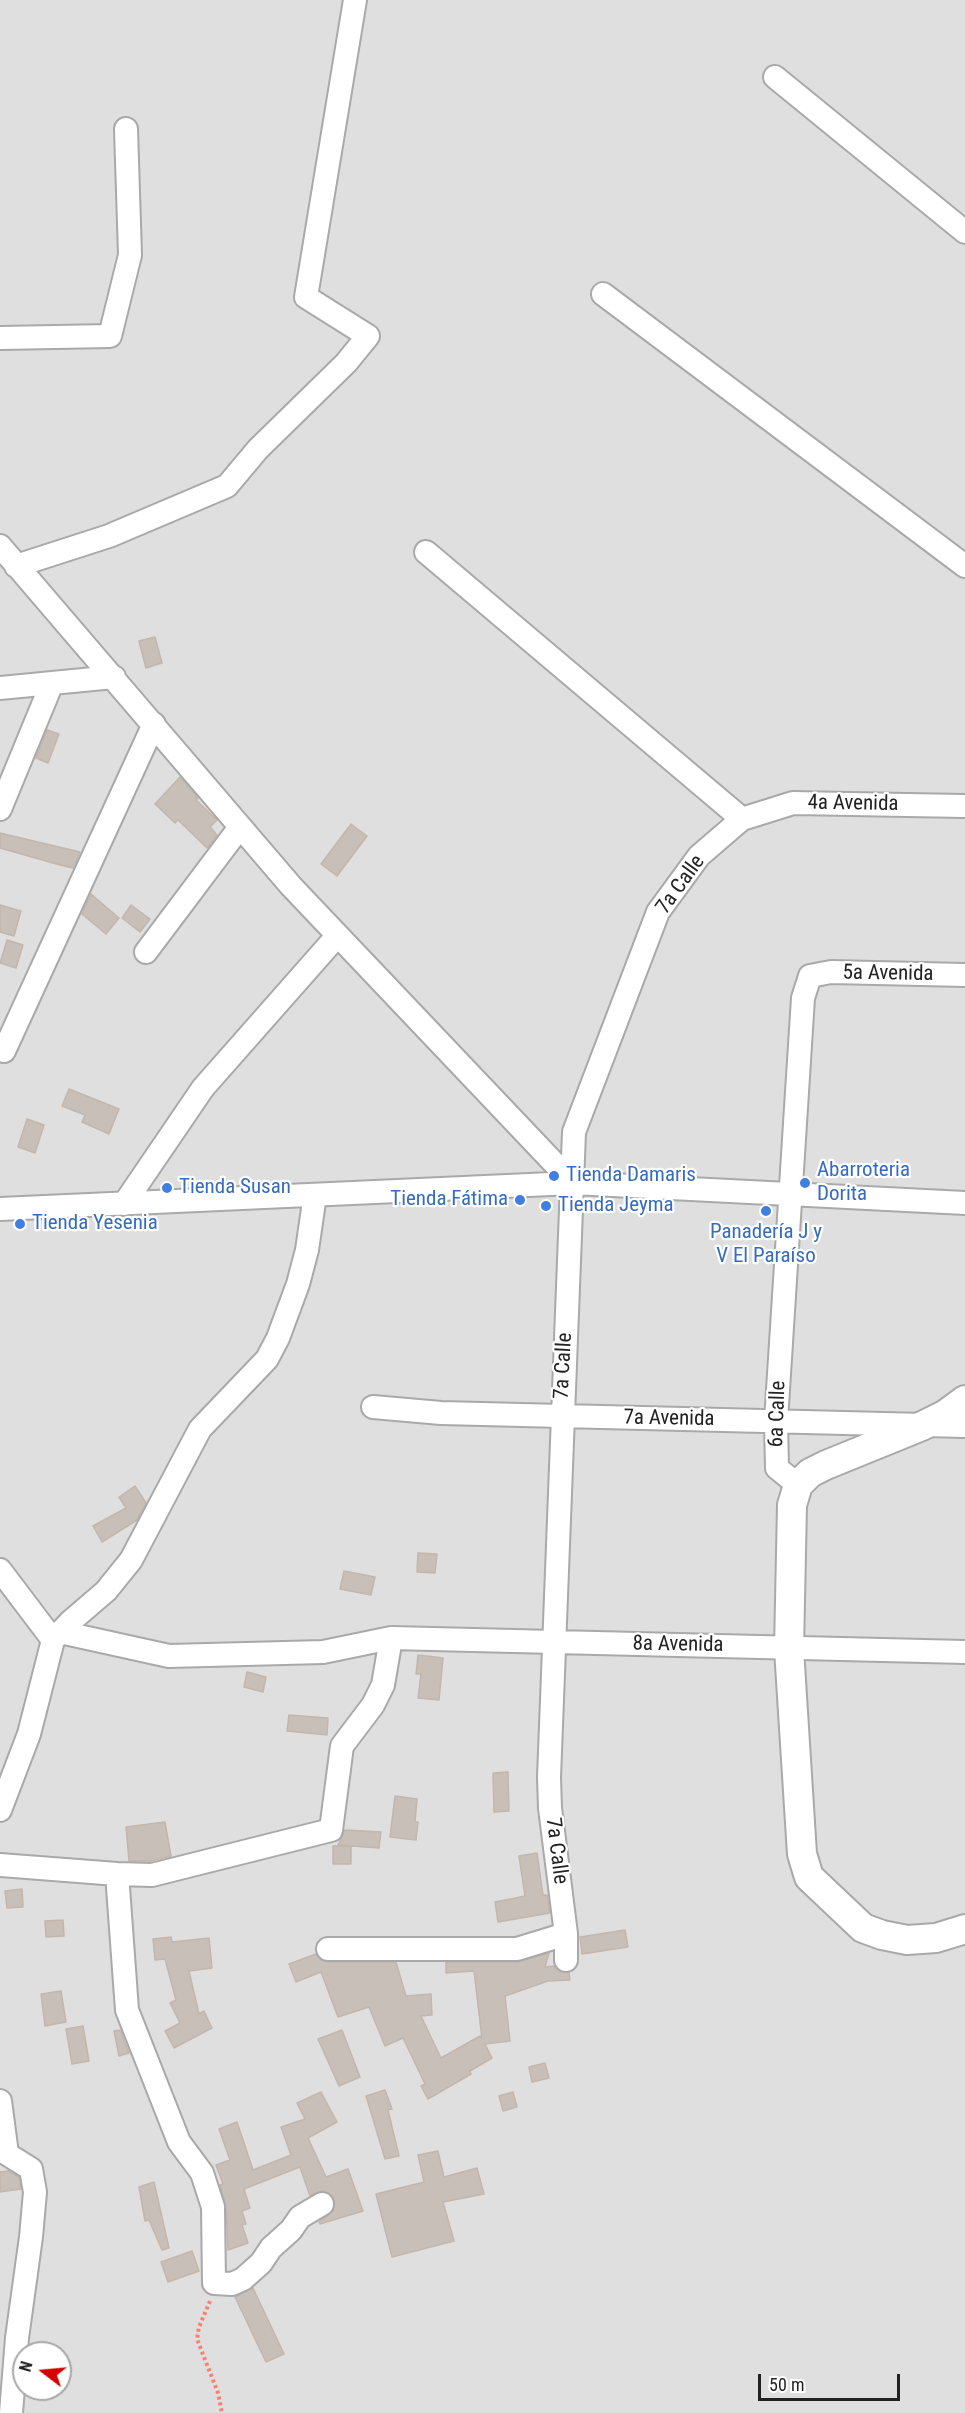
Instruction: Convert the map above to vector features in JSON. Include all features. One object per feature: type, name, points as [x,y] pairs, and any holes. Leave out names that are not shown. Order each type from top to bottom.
[{"type":"street","points":[[16,566],[109,536],[227,486],[258,449],[346,363],[368,336],[306,297],[355,0]]},
{"type":"street","points":[[775,77],[965,232]]},
{"type":"street","points":[[0,338],[110,336],[130,255],[126,129]]},
{"type":"street","points":[[603,294],[965,566]]},
{"type":"street","points":[[0,546],[291,886],[573,1183]]},
{"type":"street","points":[[426,552],[742,819]]},
{"type":"street","points":[[0,688],[114,677]]},
{"type":"street","points":[[0,809],[52,683]]},
{"type":"street","points":[[4,1052],[154,724]]},
{"type":"street","name":"4a Avenida","points":[[742,819],[793,803],[965,806]]},
{"type":"street","name":"7a Calle","points":[[566,1960],[566,1934],[550,1809],[562,1417],[574,1132],[658,912],[699,856],[742,819]]},
{"type":"street","points":[[146,952],[240,827]]},
{"type":"street","points":[[124,1204],[202,1088],[338,936]]},
{"type":"street","name":"5a Avenida","points":[[810,976],[831,972],[965,975]]},
{"type":"street","name":"6a Calle","points":[[798,1485],[777,1468],[776,1421],[803,998],[810,976]]},
{"type":"street","points":[[0,1209],[573,1183],[789,1196],[965,1203]]},
{"type":"street","points":[[0,1810],[29,1734],[57,1636],[106,1591],[125,1568],[142,1542],[200,1430],[267,1359],[273,1349],[298,1284],[307,1250],[315,1195]]},
{"type":"street","points":[[965,1400],[946,1414],[922,1426],[810,1473],[798,1485],[792,1505],[789,1649],[802,1854],[809,1877],[863,1928],[882,1935],[907,1940],[965,1929]]},
{"type":"street","name":"7a Avenida","points":[[373,1407],[441,1413],[562,1417],[965,1426]]},
{"type":"street","points":[[0,1570],[57,1636]]},
{"type":"street","name":"8a Avenida","points":[[57,1636],[168,1656],[322,1652],[390,1638],[965,1652]]},
{"type":"street","points":[[0,1866],[152,1875],[331,1830],[342,1746],[373,1705],[383,1685],[390,1638]]},
{"type":"street","points":[[117,1874],[127,2010],[178,2142],[202,2173],[213,2207],[214,2283],[232,2284],[243,2279],[261,2263],[271,2248],[291,2230],[300,2217],[322,2204]]},
{"type":"street","points":[[328,1949],[517,1949],[566,1934]]},
{"type":"street","points":[[0,2101],[7,2154],[31,2169],[35,2192],[17,2338],[11,2413]]},
{"type":"path","points":[[214,2283],[197,2339],[218,2393],[222,2413]]},
{"type":"shaded area","points":[[0,0],[965,0],[965,2413],[0,2413]]},
{"type":"building","points":[[155,637],[162,663],[146,668],[139,641]]},
{"type":"building","points":[[47,730],[59,734],[48,763],[36,758]]},
{"type":"building","points":[[180,777],[198,798],[196,800],[217,820],[210,827],[217,835],[207,848],[178,820],[175,823],[155,804]]},
{"type":"building","points":[[351,824],[367,836],[337,876],[321,864]]},
{"type":"building","points":[[0,833],[80,852],[73,868],[60,865],[0,848]]},
{"type":"building","points":[[91,894],[119,918],[106,934],[82,914]]},
{"type":"building","points":[[0,905],[21,911],[14,936],[0,932]]},
{"type":"building","points":[[131,905],[150,919],[140,932],[122,918]]},
{"type":"building","points":[[7,940],[23,945],[16,968],[0,963]]},
{"type":"building","points":[[69,1089],[119,1109],[109,1134],[82,1122],[85,1115],[62,1106]]},
{"type":"building","points":[[27,1119],[44,1125],[35,1153],[18,1147]]},
{"type":"building","points":[[135,1486],[146,1503],[137,1520],[102,1542],[93,1526],[126,1508],[119,1497]]},
{"type":"building","points":[[418,1553],[437,1554],[435,1573],[417,1572]]},
{"type":"building","points":[[344,1571],[375,1577],[371,1595],[340,1589]]},
{"type":"building","points":[[418,1655],[443,1658],[439,1700],[418,1698],[421,1674],[416,1674]]},
{"type":"building","points":[[247,1672],[266,1677],[263,1692],[244,1687]]},
{"type":"building","points":[[289,1715],[328,1718],[327,1735],[287,1731]]},
{"type":"building","points":[[508,1772],[509,1811],[494,1812],[493,1773]]},
{"type":"building","points":[[395,1796],[417,1799],[416,1840],[390,1837]]},
{"type":"building","points":[[165,1822],[171,1856],[151,1861],[129,1861],[126,1827]]},
{"type":"building","points":[[345,1830],[381,1832],[379,1848],[338,1845]]},
{"type":"building","points":[[333,1846],[351,1846],[351,1864],[333,1864]]},
{"type":"building","points":[[537,1853],[543,1895],[547,1895],[550,1913],[498,1922],[495,1902],[525,1896],[519,1856]]},
{"type":"building","points":[[22,1889],[23,1907],[7,1908],[5,1891]]},
{"type":"building","points":[[63,1920],[64,1936],[46,1937],[45,1921]]},
{"type":"building","points":[[625,1930],[628,1947],[582,1954],[580,1937]]},
{"type":"building","points":[[171,1937],[172,1942],[209,1938],[212,1968],[189,1971],[199,2014],[204,2011],[212,2028],[174,2048],[165,2031],[180,2023],[170,2003],[176,2000],[165,1959],[155,1960],[153,1939]]},
{"type":"building","points":[[549,1953],[545,1967],[554,1966],[560,1972],[569,1973],[570,1980],[548,1981],[505,1996],[510,2041],[485,2044],[492,2058],[470,2071],[471,2074],[428,2099],[421,2086],[425,2084],[403,2038],[385,2046],[369,2007],[338,2017],[321,1972],[296,1982],[289,1964],[316,1954],[321,1960],[328,1962],[396,1962],[406,1996],[431,1994],[432,2015],[421,2016],[441,2058],[480,2036],[482,2039],[474,1971],[446,1973],[446,1962],[517,1962]]},
{"type":"building","points":[[61,1991],[66,2022],[45,2026],[41,1994]]},
{"type":"building","points":[[83,2026],[89,2061],[72,2064],[66,2029]]},
{"type":"building","points":[[120,2030],[129,2053],[119,2056],[114,2031]]},
{"type":"building","points":[[342,2030],[360,2077],[339,2086],[318,2039]]},
{"type":"building","points":[[545,2063],[549,2078],[532,2082],[529,2067]]},
{"type":"building","points":[[385,2090],[392,2109],[388,2110],[399,2156],[385,2159],[366,2096]]},
{"type":"building","points":[[321,2092],[337,2122],[308,2138],[326,2177],[348,2169],[363,2211],[320,2224],[319,2222],[334,2210],[334,2198],[322,2191],[310,2196],[300,2167],[244,2189],[250,2208],[242,2211],[246,2224],[242,2225],[248,2243],[228,2250],[226,2206],[220,2185],[223,2184],[216,2165],[230,2160],[219,2129],[237,2122],[253,2170],[291,2155],[281,2127],[305,2119],[297,2103]]},
{"type":"building","points":[[513,2092],[517,2107],[503,2111],[499,2096]]},
{"type":"building","points":[[438,2151],[444,2177],[477,2168],[484,2194],[443,2202],[454,2241],[392,2257],[376,2194],[424,2182],[418,2155]]},
{"type":"building","points":[[8,2171],[19,2177],[21,2189],[0,2192],[0,2172]]},
{"type":"building","points":[[154,2182],[169,2248],[162,2250],[149,2220],[145,2221],[139,2187]]},
{"type":"building","points":[[192,2251],[199,2271],[168,2282],[161,2262]]},
{"type":"building","points":[[253,2288],[284,2354],[266,2362],[235,2297]]},
{"type":"place","name":"Tienda Damaris","points":[[554,1176]]},
{"type":"place","name":"Abarroteria Dorita","points":[[805,1183]]},
{"type":"place","name":"Tienda Susan","points":[[167,1188]]},
{"type":"place","name":"Tienda Fátima","points":[[520,1200]]},
{"type":"place","name":"Tienda Jeyma","points":[[546,1206]]},
{"type":"place","name":"Panadería J y V El Paraíso","points":[[766,1211]]},
{"type":"place","name":"Tienda Yesenia","points":[[20,1224]]}]
